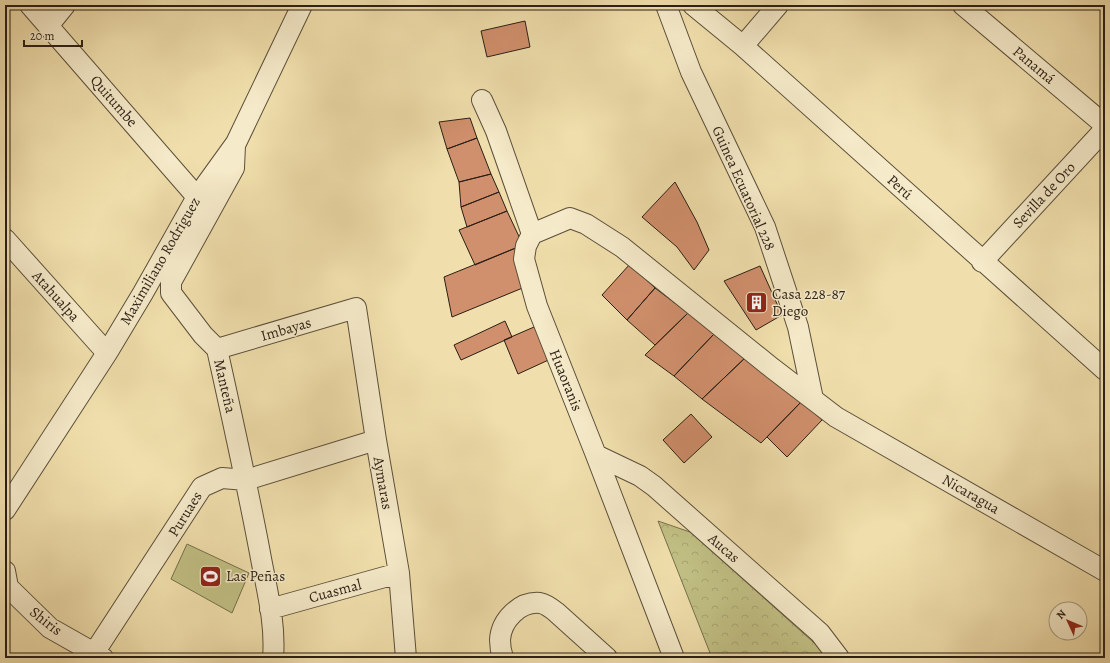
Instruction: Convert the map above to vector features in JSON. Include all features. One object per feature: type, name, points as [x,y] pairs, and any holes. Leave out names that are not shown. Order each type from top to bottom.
[{"type":"street","name":"Quitumbe","points":[[30,5],[197,197]]},
{"type":"street","points":[[48,26],[65,5]]},
{"type":"street","name":"Maximiliano Rodriguez","points":[[5,510],[107,353],[197,197],[236,143],[302,5]]},
{"type":"street","name":"Guinea Ecuatorial 228","points":[[666,5],[691,72],[765,227],[798,327],[813,399]]},
{"type":"street","name":"Perú","points":[[693,5],[743,46],[982,262],[1105,370]]},
{"type":"street","points":[[743,46],[778,5]]},
{"type":"street","name":"Panamá","points":[[963,5],[1105,125]]},
{"type":"street","points":[[482,100],[496,131],[532,234]]},
{"type":"street","name":"Sevilla de Oro","points":[[982,262],[1105,129]]},
{"type":"street","name":"Manteña","points":[[236,143],[234,168],[171,282],[171,293],[203,335],[217,349],[246,480],[275,636],[273,658]]},
{"type":"street","name":"Nicaragua","points":[[532,234],[570,218],[586,224],[622,247],[772,368],[836,417],[1105,571]]},
{"type":"street","name":"Huaoranis","points":[[532,234],[526,246],[524,259],[536,306],[596,455],[674,658]]},
{"type":"street","name":"Atahualpa","points":[[5,239],[107,353]]},
{"type":"street","name":"Imbayas","points":[[217,349],[356,308]]},
{"type":"street","name":"Aymaras","points":[[356,308],[376,440],[400,574],[406,658]]},
{"type":"street","name":"Puruaes","points":[[98,656],[202,487],[222,478],[246,480],[376,440]]},
{"type":"street","name":"Aucas","points":[[596,455],[640,476],[654,486],[820,633],[839,658]]},
{"type":"street","name":"Cuasmal","points":[[270,609],[400,574]]},
{"type":"street","name":"Shiris","points":[[6,583],[50,628],[98,656]]},
{"type":"street","points":[[503,658],[500,639],[506,621],[519,608],[540,603],[548,606],[556,612],[608,658]]},
{"type":"green space","points":[[658,521],[690,532],[831,658],[712,658]]},
{"type":"green space","name":"Las Peñas","points":[[187,544],[249,573],[232,613],[171,579]]},
{"type":"building","points":[[525,21],[530,47],[487,57],[481,31]]},
{"type":"building","points":[[470,118],[477,138],[447,149],[439,122]]},
{"type":"building","points":[[477,138],[491,174],[459,182],[447,149]]},
{"type":"building","points":[[491,174],[499,192],[461,207],[459,182]]},
{"type":"building","points":[[675,182],[697,222],[709,250],[694,270],[677,247],[642,217]]},
{"type":"building","points":[[499,192],[507,211],[467,227],[461,207]]},
{"type":"building","points":[[507,211],[523,245],[475,265],[459,230]]},
{"type":"building","points":[[523,245],[525,287],[452,317],[444,277]]},
{"type":"building","points":[[630,264],[655,288],[627,320],[602,295]]},
{"type":"building","name":"Casa 228-87 Diego","points":[[760,266],[782,315],[756,330],[724,281]]},
{"type":"building","points":[[655,288],[688,313],[655,345],[627,320]]},
{"type":"building","points":[[688,313],[714,334],[674,376],[645,355]]},
{"type":"building","points":[[505,321],[512,337],[461,360],[454,345]]},
{"type":"building","points":[[541,324],[555,357],[518,374],[504,340]]},
{"type":"building","points":[[714,334],[746,357],[702,399],[674,376]]},
{"type":"building","points":[[746,357],[802,401],[761,443],[702,399]]},
{"type":"building","points":[[802,401],[822,420],[787,457],[767,437]]},
{"type":"building","points":[[691,414],[712,437],[684,463],[663,440]]},
{"type":"place","name":"Casa 228-87 Diego","points":[[757,303]]},
{"type":"place","name":"Las Peñas","points":[[210,576]]}]
